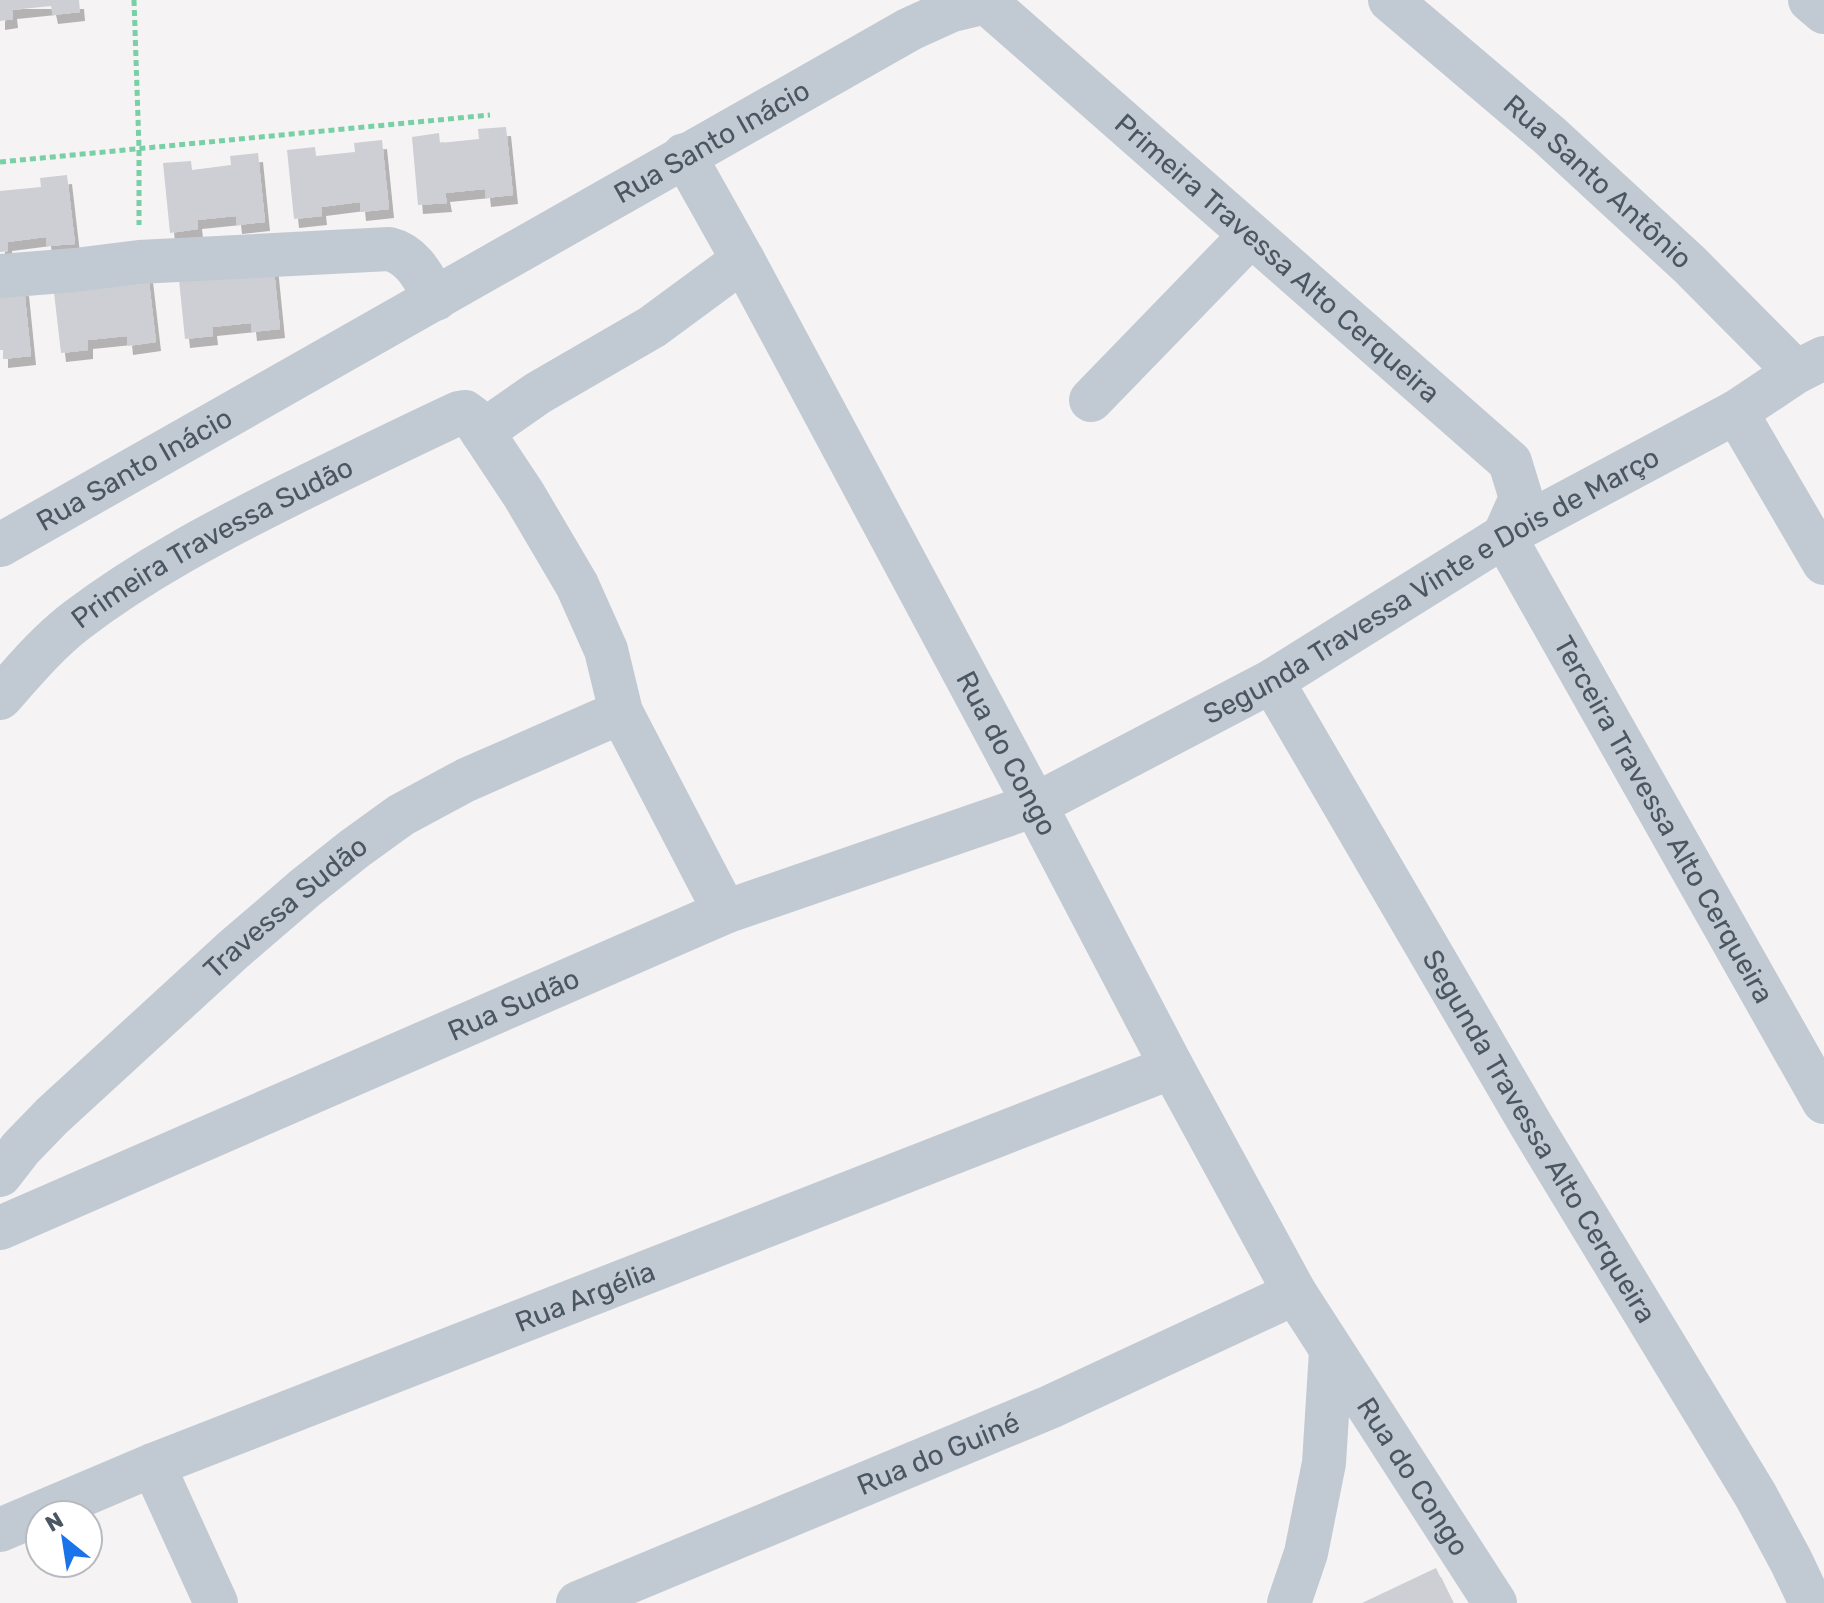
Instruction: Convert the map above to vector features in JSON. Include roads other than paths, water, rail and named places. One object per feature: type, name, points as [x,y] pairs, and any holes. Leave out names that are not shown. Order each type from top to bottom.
[{"type":"street","name":"Rua Santo Antônio","points":[[1390,0],[1549,135],[1690,265],[1810,365]]},
{"type":"street","points":[[1810,0],[1824,12]]},
{"type":"street","name":"Rua Santo Inácio","points":[[0,545],[910,29],[952,10],[990,1]]},
{"type":"street","name":"Primeira Travessa Alto Cerqueira","points":[[990,1],[1510,462],[1521,498],[1504,536]]},
{"type":"street","name":"Rua do Congo","points":[[684,155],[1295,1293],[1495,1603]]},
{"type":"street","points":[[1091,400],[1251,235]]},
{"type":"street","points":[[0,276],[139,262],[389,249],[403,254],[412,262],[436,299]]},
{"type":"street","name":"Primeira Travessa Sudão","points":[[0,698],[66,629],[126,586],[207,536],[395,442],[465,425],[538,393],[652,327],[743,260]]},
{"type":"street","name":"Segunda Travessa Vinte e Dois de Março","points":[[1035,805],[1272,681],[1504,536],[1736,412],[1810,365]]},
{"type":"street","points":[[1736,412],[1824,563]]},
{"type":"street","points":[[465,425],[524,495],[577,585],[606,650],[621,712],[725,912]]},
{"type":"street","name":"Terceira Travessa Alto Cerqueira","points":[[1504,536],[1824,1102]]},
{"type":"street","name":"Segunda Travessa Alto Cerqueira","points":[[1272,681],[1531,1125],[1756,1496],[1806,1595]]},
{"type":"street","name":"Travessa Sudão","points":[[0,1175],[21,1148],[63,1106],[233,950],[354,849],[401,815],[466,780],[621,712]]},
{"type":"street","name":"Rua Sudão","points":[[0,1228],[725,912],[1035,805]]},
{"type":"street","name":"Rua Argélia","points":[[0,1530],[153,1465],[1172,1067]]},
{"type":"street","name":"Rua do Guiné","points":[[578,1603],[1050,1407],[1295,1293]]},
{"type":"street","name":"Rua do Congo","points":[[1289,1603],[1306,1553],[1324,1463],[1331,1351]]},
{"type":"street","points":[[153,1465],[216,1603]]}]
